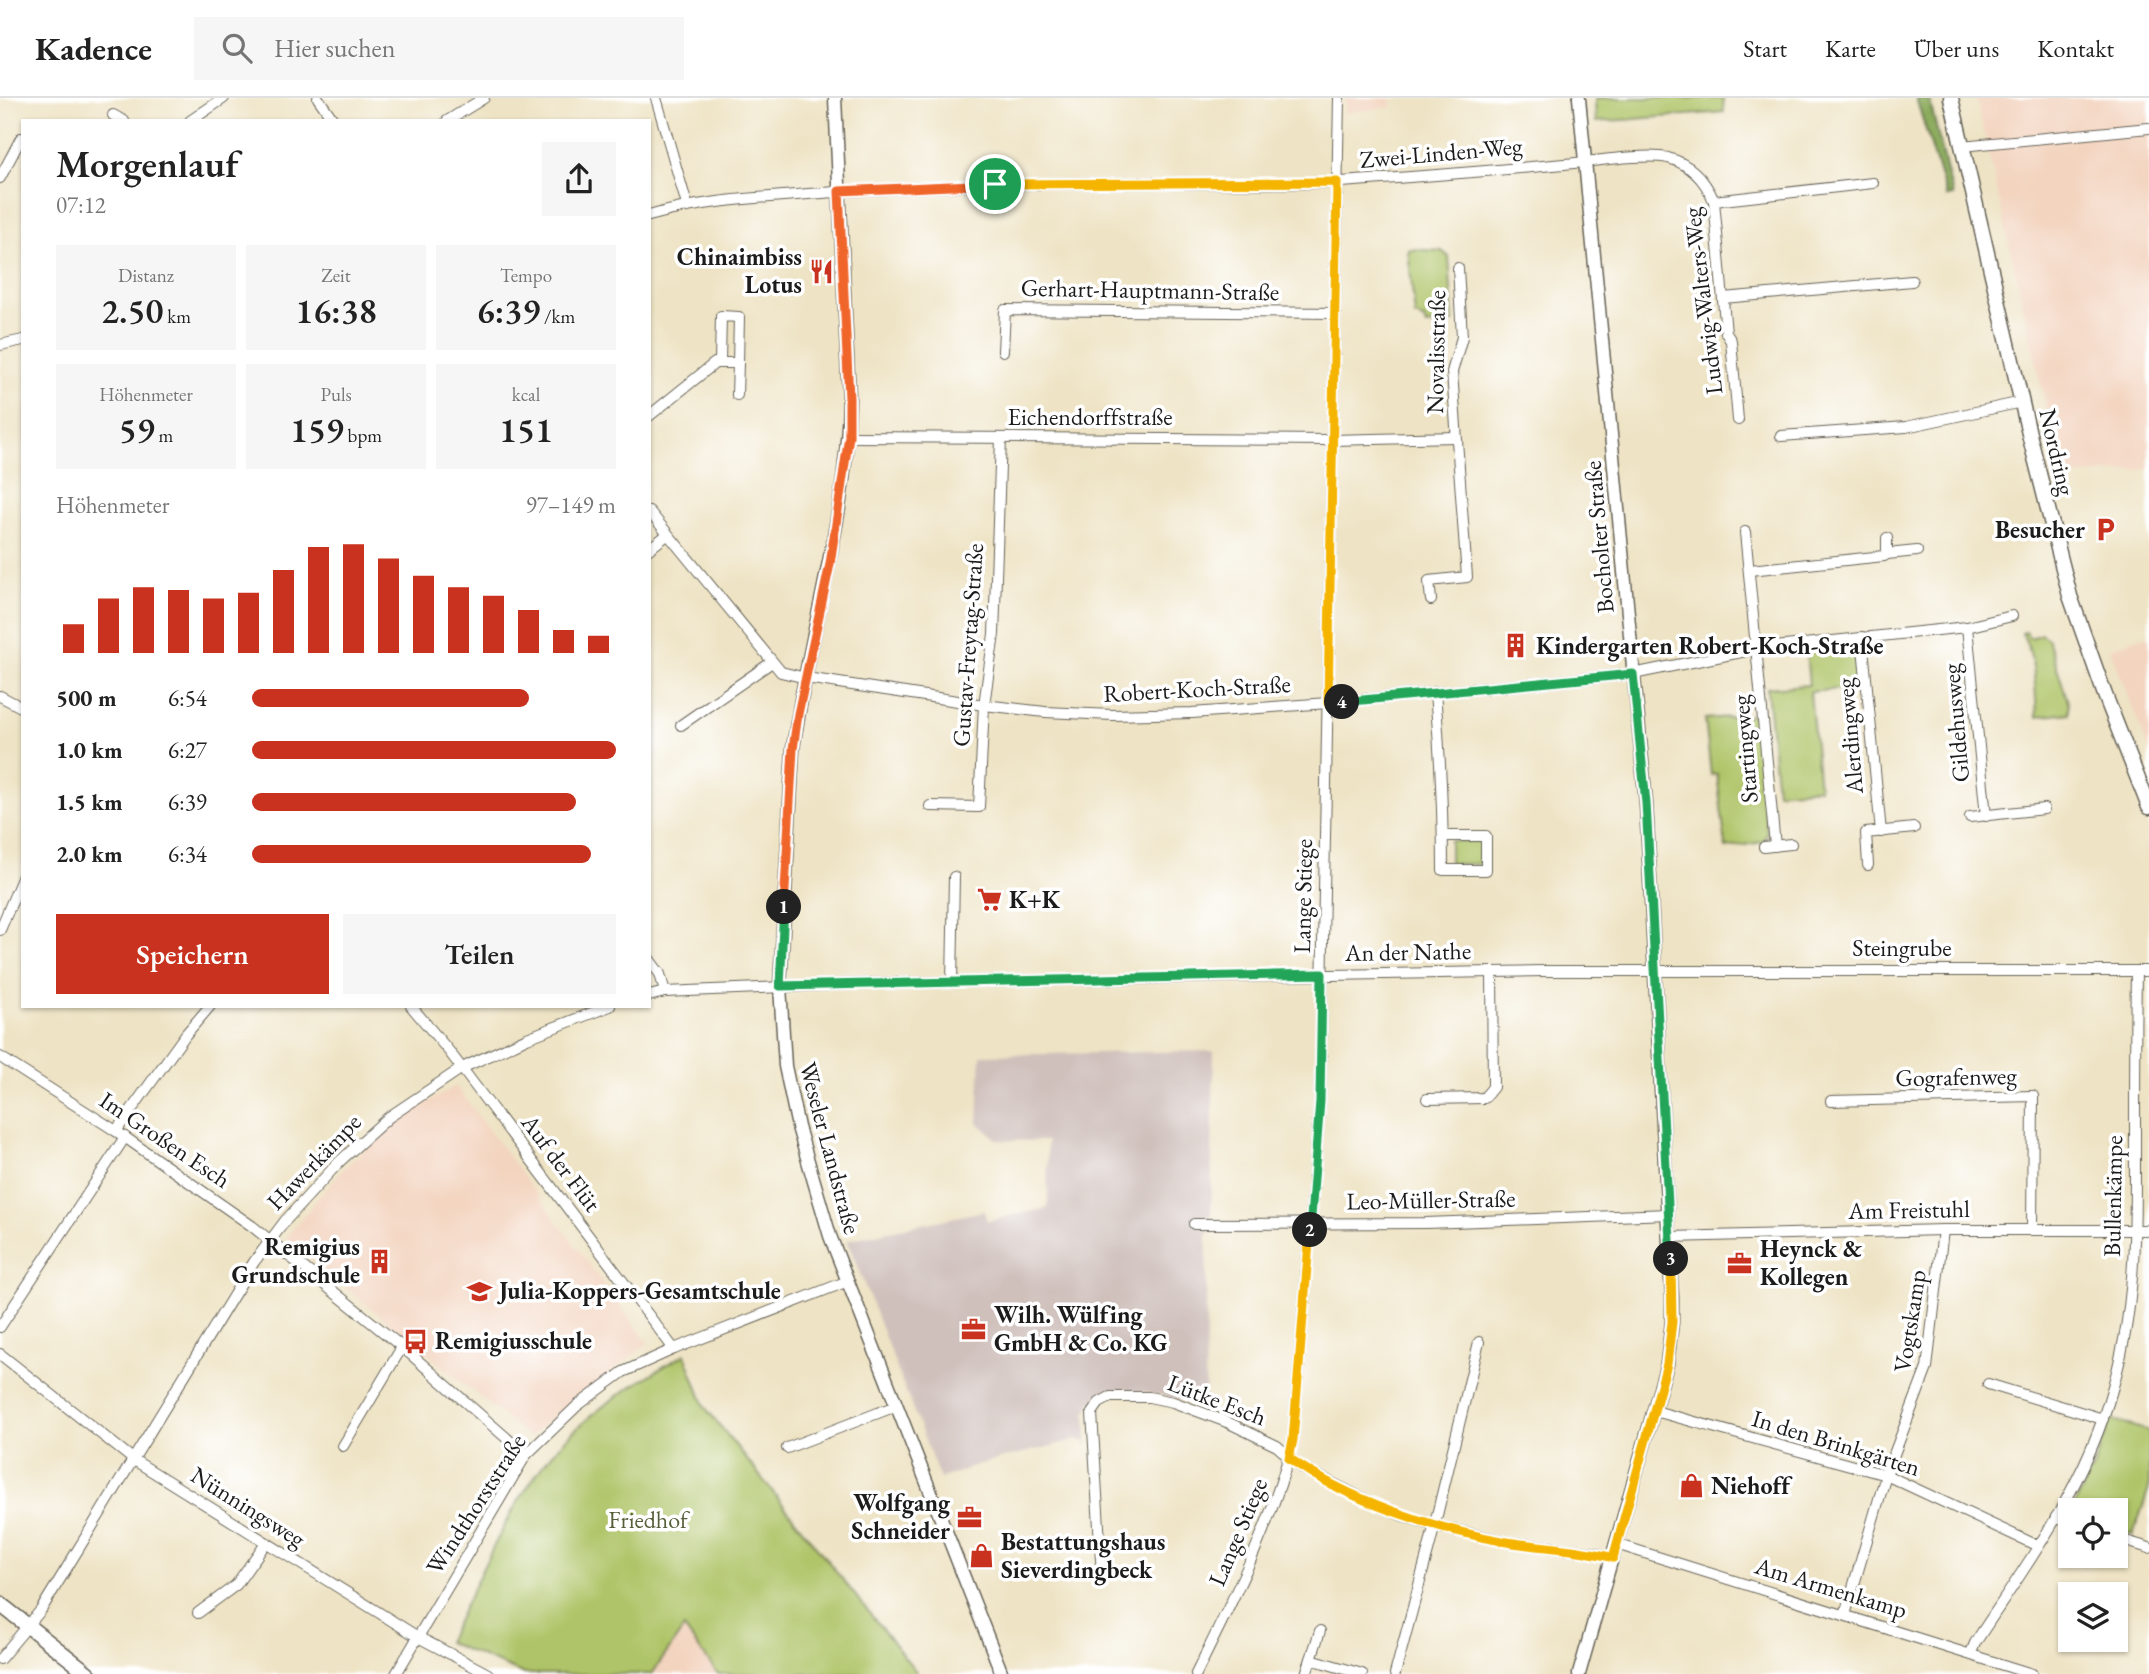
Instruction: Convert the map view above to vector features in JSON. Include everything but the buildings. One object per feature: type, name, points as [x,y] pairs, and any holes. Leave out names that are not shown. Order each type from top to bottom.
[{"type":"main road","name":"Nordring","points":[[1951,98],[2070,596],[2149,807]]},
{"type":"main road","points":[[0,1604],[89,1674]]},
{"type":"street","points":[[193,119],[224,98]]},
{"type":"street","points":[[318,98],[333,119]]},
{"type":"street","points":[[450,119],[484,98]]},
{"type":"street","points":[[656,98],[687,205]]},
{"type":"street","name":"Weseler Landstraße","points":[[835,98],[849,436],[830,564],[793,749],[780,986],[785,1066],[797,1127],[830,1234],[1002,1674]]},
{"type":"street","name":"Lange Stiege","points":[[1196,1674],[1261,1536],[1293,1440],[1320,1101],[1339,98]]},
{"type":"street","name":"Bocholter Straße","points":[[1579,98],[1646,803],[1671,1237],[1672,1322],[1667,1364],[1655,1411],[1579,1674]]},
{"type":"street","points":[[113,115],[120,119]]},
{"type":"street","points":[[1961,146],[2149,128]]},
{"type":"street","points":[[0,178],[21,138]]},
{"type":"street","name":"Ludwig-Walters-Weg","points":[[1584,162],[1668,158],[1684,164],[1708,186],[1714,201],[1726,333],[1731,341],[1738,420]]},
{"type":"street","name":"Zwei-Linden-Weg","points":[[651,215],[687,205],[839,191],[1002,184],[1337,182],[1584,162]]},
{"type":"street","points":[[1714,201],[1873,183]]},
{"type":"street","name":"Novalisstraße","points":[[1430,600],[1429,581],[1467,577],[1452,372],[1462,337],[1458,268]]},
{"type":"street","points":[[1723,298],[1912,281]]},
{"type":"street","name":"Gerhart-Hauptmann-Straße","points":[[1003,351],[1005,310],[1335,313]]},
{"type":"street","points":[[720,362],[720,316],[739,317],[737,396]]},
{"type":"street","points":[[0,345],[21,340]]},
{"type":"street","points":[[651,414],[715,363],[738,363]]},
{"type":"street","points":[[1781,436],[1906,427],[2022,402]]},
{"type":"street","name":"Eichendorffstraße","points":[[849,436],[1332,440]]},
{"type":"street","name":"Novalisstraße","points":[[1332,440],[1456,437]]},
{"type":"street","name":"Gustav-Freytag-Straße","points":[[930,806],[979,807],[984,705],[994,634],[1001,438]]},
{"type":"street","points":[[651,515],[772,662],[681,725]]},
{"type":"street","name":"Startingweg","points":[[1745,532],[1770,847],[1791,844]]},
{"type":"street","points":[[651,547],[667,535]]},
{"type":"street","points":[[1886,538],[1887,554]]},
{"type":"street","points":[[1750,570],[1917,551]]},
{"type":"street","name":"Robert-Koch-Straße","points":[[772,662],[781,672],[806,678],[984,705],[1113,715],[1192,713],[1633,674],[1756,649],[1967,627],[2012,616]]},
{"type":"street","name":"Gildehusweg","points":[[1967,627],[1986,816]]},
{"type":"street","name":"Alerdingweg","points":[[1862,637],[1881,832]]},
{"type":"street","points":[[1435,692],[1443,788],[1443,836],[1443,870],[1486,870],[1486,836],[1443,836]]},
{"type":"street","points":[[0,696],[21,707]]},
{"type":"street","name":"Gildehusweg","points":[[1970,817],[2044,809]]},
{"type":"street","points":[[1868,865],[1866,833],[1914,828]]},
{"type":"street","points":[[952,982],[954,877]]},
{"type":"street","points":[[0,930],[21,881]]},
{"type":"street","points":[[651,962],[660,974],[665,992]]},
{"type":"street","name":"Steingrube","points":[[1655,970],[2149,971]]},
{"type":"street","name":"An der Nathe","points":[[780,986],[1655,970]]},
{"type":"street","name":"Bullenkämpe","points":[[1971,1653],[2056,1517],[2081,1471],[2103,1419],[2127,1330],[2135,1230],[2136,971]]},
{"type":"street","points":[[1427,1100],[1485,1098],[1493,1087],[1492,972]]},
{"type":"street","points":[[651,996],[665,992],[780,986]]},
{"type":"street","points":[[0,1326],[120,1134],[186,1034],[208,1008]]},
{"type":"street","name":"Auf der Flüt","points":[[413,1008],[674,1349]]},
{"type":"street","name":"Hawerkämpe","points":[[0,1659],[41,1610],[245,1275],[285,1220],[340,1161],[389,1117],[461,1068],[527,1038],[605,1008]]},
{"type":"street","name":"Im Großen Esch","points":[[0,1057],[120,1134],[235,1213],[402,1347],[526,1455]]},
{"type":"street","name":"Gografenweg","points":[[1830,1101],[2033,1096],[2032,1229]]},
{"type":"street","name":"Leo-Müller-Straße","points":[[1194,1224],[1426,1223],[1669,1214]]},
{"type":"street","name":"Am Freistuhl","points":[[1671,1237],[1943,1230],[2149,1230]]},
{"type":"street","name":"Vogtskamp","points":[[1845,1615],[1886,1475],[1927,1368],[1943,1230]]},
{"type":"street","name":"Windthorststraße","points":[[396,1674],[526,1455],[577,1406],[614,1379],[674,1349],[848,1281]]},
{"type":"street","points":[[1395,1674],[1479,1342]]},
{"type":"street","points":[[343,1446],[402,1347]]},
{"type":"street","name":"Nünningsweg","points":[[0,1354],[134,1460],[418,1637],[488,1674]]},
{"type":"street","points":[[1988,1384],[2103,1419]]},
{"type":"street","name":"Lütke Esch","points":[[1102,1576],[1092,1428],[1093,1413],[1099,1403],[1110,1397],[1173,1402],[1227,1422],[1276,1446],[1302,1468],[1372,1503],[1433,1525],[1507,1542],[1596,1553],[1613,1558]]},
{"type":"street","points":[[787,1448],[896,1406]]},
{"type":"street","name":"In den Brinkgärten","points":[[1655,1411],[1886,1475],[2038,1546]]},
{"type":"street","points":[[2128,1542],[2149,1548]]},
{"type":"street","points":[[198,1614],[236,1585],[265,1544]]},
{"type":"street","name":"Am Armenkamp","points":[[1616,1544],[2032,1674]]},
{"type":"street","points":[[1306,1674],[1320,1631]]},
{"type":"street","points":[[1311,1659],[1362,1674]]},
{"type":"shaded area","points":[[1346,98],[1391,98],[1391,107],[1345,113]]},
{"type":"shaded area","points":[[1976,98],[2149,98],[2149,469],[2062,477]]},
{"type":"shaded area","points":[[2149,637],[2149,751],[2110,648],[2130,639]]},
{"type":"shaded area","points":[[1214,1051],[1211,1215],[1210,1233],[1207,1234],[1205,1408],[1140,1391],[1105,1392],[1090,1404],[1086,1413],[1087,1446],[1084,1441],[1075,1440],[980,1464],[940,1479],[847,1240],[984,1211],[987,1221],[1048,1208],[1047,1141],[998,1140],[978,1123],[981,1055]]},
{"type":"shaded area","name":"Julia-Koppers-Gesamtschule","points":[[456,1086],[648,1343],[529,1437],[285,1238],[340,1172],[392,1123]]},
{"type":"shaded area","points":[[684,1628],[718,1674],[652,1674]]},
{"type":"green space","points":[[1595,98],[1723,98],[1724,112],[1596,122]]},
{"type":"green space","points":[[1916,98],[1929,98],[1953,196],[1947,197]]},
{"type":"green space","points":[[1408,249],[1442,251],[1449,257],[1453,322],[1426,325],[1424,319],[1415,316]]},
{"type":"green space","points":[[2026,632],[2030,638],[2041,634],[2048,639],[2069,705],[2069,713],[2037,717],[2032,663],[2022,633]]},
{"type":"green space","points":[[1841,648],[1854,658],[1858,687],[1810,692],[1819,788],[1777,792],[1767,688],[1809,685],[1806,652]]},
{"type":"green space","points":[[1756,715],[1767,834],[1762,842],[1726,848],[1717,774],[1711,775],[1705,719]]},
{"type":"green space","points":[[1450,841],[1481,841],[1481,864],[1450,864]]},
{"type":"green space","name":"Friedhof","points":[[685,1354],[705,1407],[918,1674],[718,1674],[684,1628],[652,1674],[524,1674],[447,1642],[514,1509],[547,1460],[594,1414],[623,1392]]},
{"type":"green space","points":[[2111,1420],[2149,1431],[2149,1489],[2133,1535],[2128,1533],[2128,1498],[2078,1498],[2093,1468]]},
{"type":"place","name":"Chinaimbiss Lotus","points":[[822,271]]},
{"type":"place","name":"Besucher","points":[[2105,530]]},
{"type":"place","name":"Kindergarten Robert-Koch-Straße","points":[[1516,646]]},
{"type":"place","name":"K+K","points":[[989,900]]},
{"type":"place","name":"Remigius Grundschule","points":[[380,1261]]},
{"type":"place","name":"Heynck & Kollegen","points":[[1740,1263]]},
{"type":"place","name":"Julia-Koppers-Gesamtschule","points":[[479,1291]]},
{"type":"place","name":"Wilh. Wülfing GmbH & Co. KG","points":[[974,1329]]},
{"type":"place","name":"Remigiusschule","points":[[415,1341]]},
{"type":"place","name":"Niehoff","points":[[1691,1486]]},
{"type":"place","name":"Wolfgang Schneider","points":[[970,1517]]},
{"type":"place","name":"Bestattungshaus Sieverdingbeck","points":[[981,1556]]},
{"type":"route","points":[[1337,182],[1328,703],[1633,674],[1646,803],[1671,1237],[1672,1322],[1667,1364],[1613,1558],[1596,1553],[1507,1542],[1433,1525],[1372,1503],[1302,1468],[1289,1458],[1293,1440],[1320,1101],[1322,974],[780,986],[793,749],[830,564],[849,436],[839,191],[995,184],[1337,182]]}]
